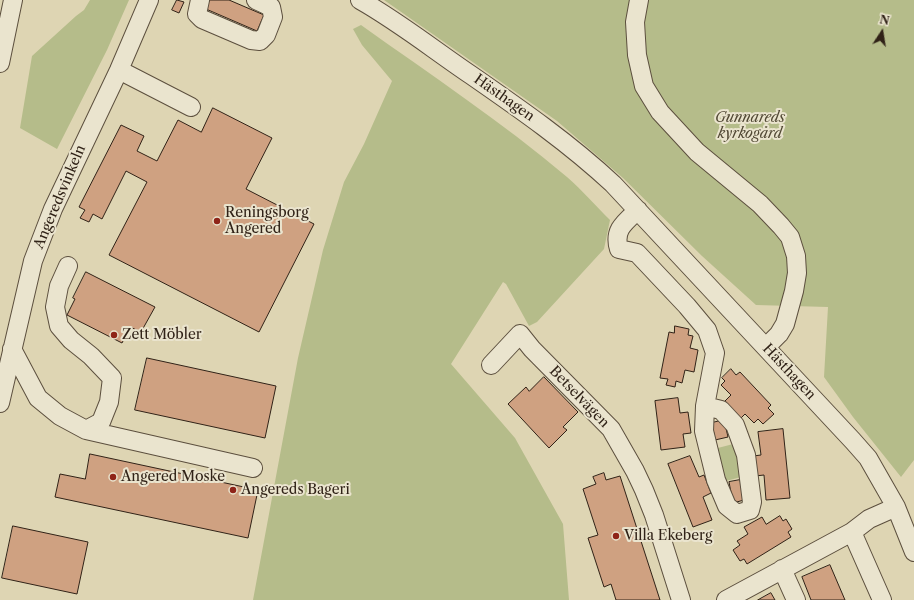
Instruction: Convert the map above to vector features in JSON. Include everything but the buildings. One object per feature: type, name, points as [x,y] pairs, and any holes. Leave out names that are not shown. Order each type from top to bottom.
[{"type":"street","points":[[0,63],[13,0]]},
{"type":"street","name":"Angeredsvinkeln","points":[[0,403],[33,261],[53,209],[119,70],[149,0]]},
{"type":"street","points":[[200,0],[197,14],[202,19],[251,40],[260,42],[266,35],[274,17],[271,7],[256,0]]},
{"type":"street","name":"Hästhagen","points":[[360,0],[403,27],[555,134],[591,163],[638,210],[868,458],[896,507],[914,552]]},
{"type":"street","points":[[639,0],[635,22],[637,55],[644,86],[660,112],[697,152],[760,204],[790,237],[796,256],[797,273],[794,291],[785,324],[779,334],[766,347]]},
{"type":"street","points":[[119,70],[191,107]]},
{"type":"street","points":[[638,210],[619,229],[617,241],[619,249],[637,253],[687,306],[707,330],[715,353],[705,406],[704,431],[716,480],[727,506],[737,514],[750,510],[752,502],[746,455],[734,425],[721,410],[705,406]]},
{"type":"street","points":[[68,266],[59,286],[55,307],[59,326],[70,340],[91,356],[112,378],[109,402],[101,422],[86,430]]},
{"type":"street","name":"Betselvägen","points":[[491,365],[520,334],[532,349],[611,429],[636,471],[644,490],[654,515],[680,600]]},
{"type":"street","points":[[12,348],[38,398],[60,416],[86,430],[253,468]]},
{"type":"street","points":[[726,600],[852,532],[869,519],[896,507]]},
{"type":"street","points":[[852,532],[882,600]]},
{"type":"street","points":[[782,569],[796,600]]},
{"type":"green space","points":[[90,0],[129,0],[107,50],[57,149],[20,128],[32,56],[84,10]]},
{"type":"green space","name":"Gunnareds kyrkogård","points":[[384,0],[914,0],[914,460],[901,477],[853,417],[824,377],[828,307],[756,305],[702,256],[623,178],[557,121]]},
{"type":"green space","points":[[361,25],[517,137],[573,182],[610,220],[604,249],[537,322],[529,326],[506,284],[503,282],[451,364],[515,438],[563,524],[569,600],[253,600],[298,358],[323,250],[344,182],[364,144],[392,81],[362,45],[353,29]]},
{"type":"green space","points":[[737,443],[745,476],[722,482],[714,449]]},
{"type":"place","name":"Reningsborg Angered","points":[[217,221]]},
{"type":"place","name":"Zett Möbler","points":[[114,335]]},
{"type":"place","name":"Angered Moske","points":[[113,477]]},
{"type":"place","name":"Angereds Bageri","points":[[233,490]]},
{"type":"place","name":"Villa Ekeberg","points":[[616,536]]}]
